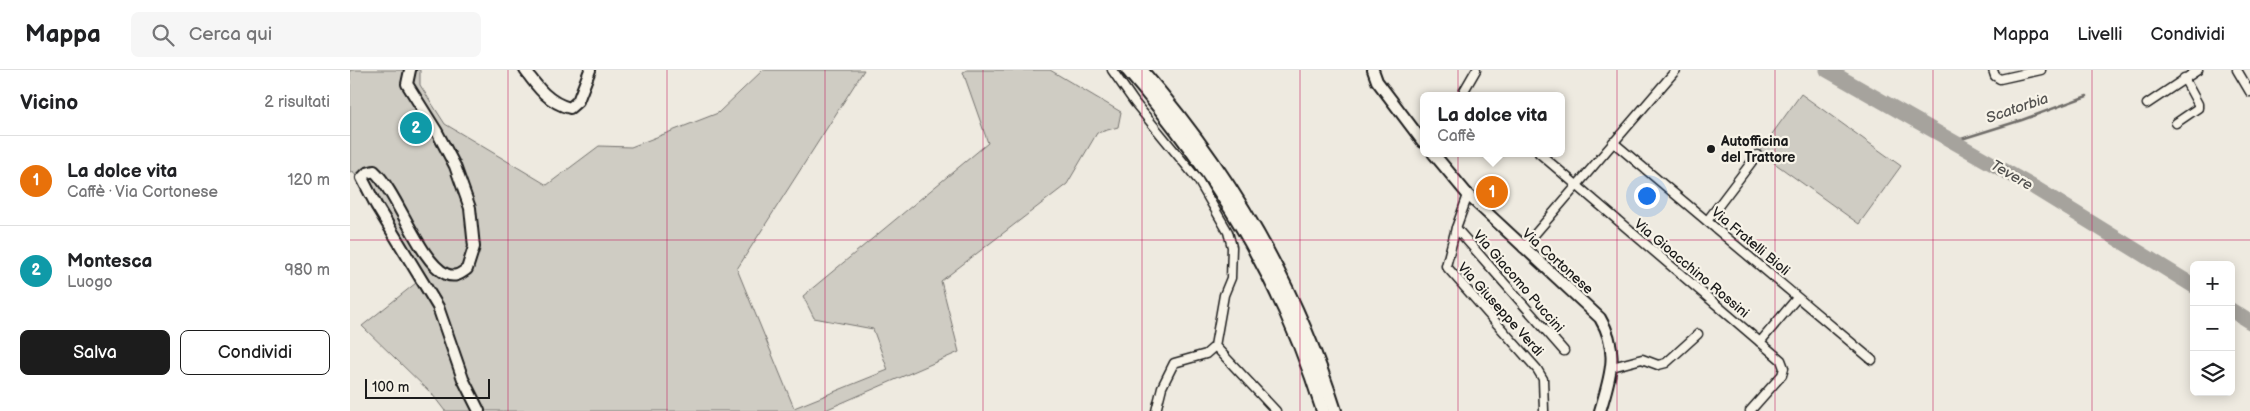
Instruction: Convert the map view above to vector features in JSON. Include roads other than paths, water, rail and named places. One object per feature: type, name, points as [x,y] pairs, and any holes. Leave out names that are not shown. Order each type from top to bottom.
[{"type":"highway","points":[[1128,70],[1158,97],[1213,160],[1268,251],[1307,334],[1335,411]]},
{"type":"highway","points":[[1141,70],[1228,202],[1258,255],[1298,337],[1323,411]]},
{"type":"street","points":[[410,70],[407,84],[455,166],[470,208],[474,247],[467,269],[457,276],[448,275],[438,268],[411,228],[382,178],[374,171],[367,173],[362,178],[376,205],[438,307],[463,379],[479,411]]},
{"type":"street","points":[[525,70],[546,96],[560,106],[570,108],[578,101],[590,70]]},
{"type":"street","points":[[1112,70],[1135,103],[1198,180],[1228,232],[1232,247],[1231,278],[1224,296],[1215,346],[1206,354],[1174,363],[1162,387],[1156,411]]},
{"type":"street","points":[[1372,70],[1377,81],[1420,138]]},
{"type":"street","points":[[1463,92],[1476,70]]},
{"type":"street","points":[[1522,248],[1676,70]]},
{"type":"street","points":[[1993,70],[1995,76],[2000,79],[2040,70]]},
{"type":"street","points":[[2146,104],[2198,70]]},
{"type":"street","points":[[2237,70],[2250,92]]},
{"type":"street","points":[[2176,123],[2198,108],[2198,104],[2184,78]]},
{"type":"street","name":"Via Fratelli Bioli","points":[[1613,142],[1872,360]]},
{"type":"street","points":[[1707,221],[1757,155]]},
{"type":"street","name":"Via Cortonese","points":[[1436,157],[1468,195],[1522,248],[1600,318],[1610,340],[1612,367],[1600,411]]},
{"type":"street","name":"Via Gioacchino Rossini","points":[[1543,157],[1780,360],[1784,368],[1782,375],[1750,411]]},
{"type":"street","name":"Via Giuseppe Verdi","points":[[1468,195],[1456,228],[1446,266],[1537,369],[1543,379],[1544,411]]},
{"type":"street","name":"Via Giacomo Puccini","points":[[1456,228],[1564,351]]},
{"type":"street","points":[[1760,342],[1798,298]]},
{"type":"street","points":[[1612,367],[1642,359],[1658,365],[1666,363],[1698,334]]},
{"type":"street","points":[[1215,346],[1276,411]]},
{"type":"waterway","name":"Tevere","points":[[1827,70],[2035,188],[2190,284]]},
{"type":"waterway","name":"Scatorbia","points":[[1955,141],[2022,120],[2087,96]]},
{"type":"waterway","name":"Tevere","points":[[2235,313],[2250,322]]},
{"type":"place","name":"Montesca","points":[[416,128]]},
{"type":"place","name":"Autofficina del Trattore","points":[[1711,149]]},
{"type":"place","name":"La dolce vita","points":[[1492,192]]}]
